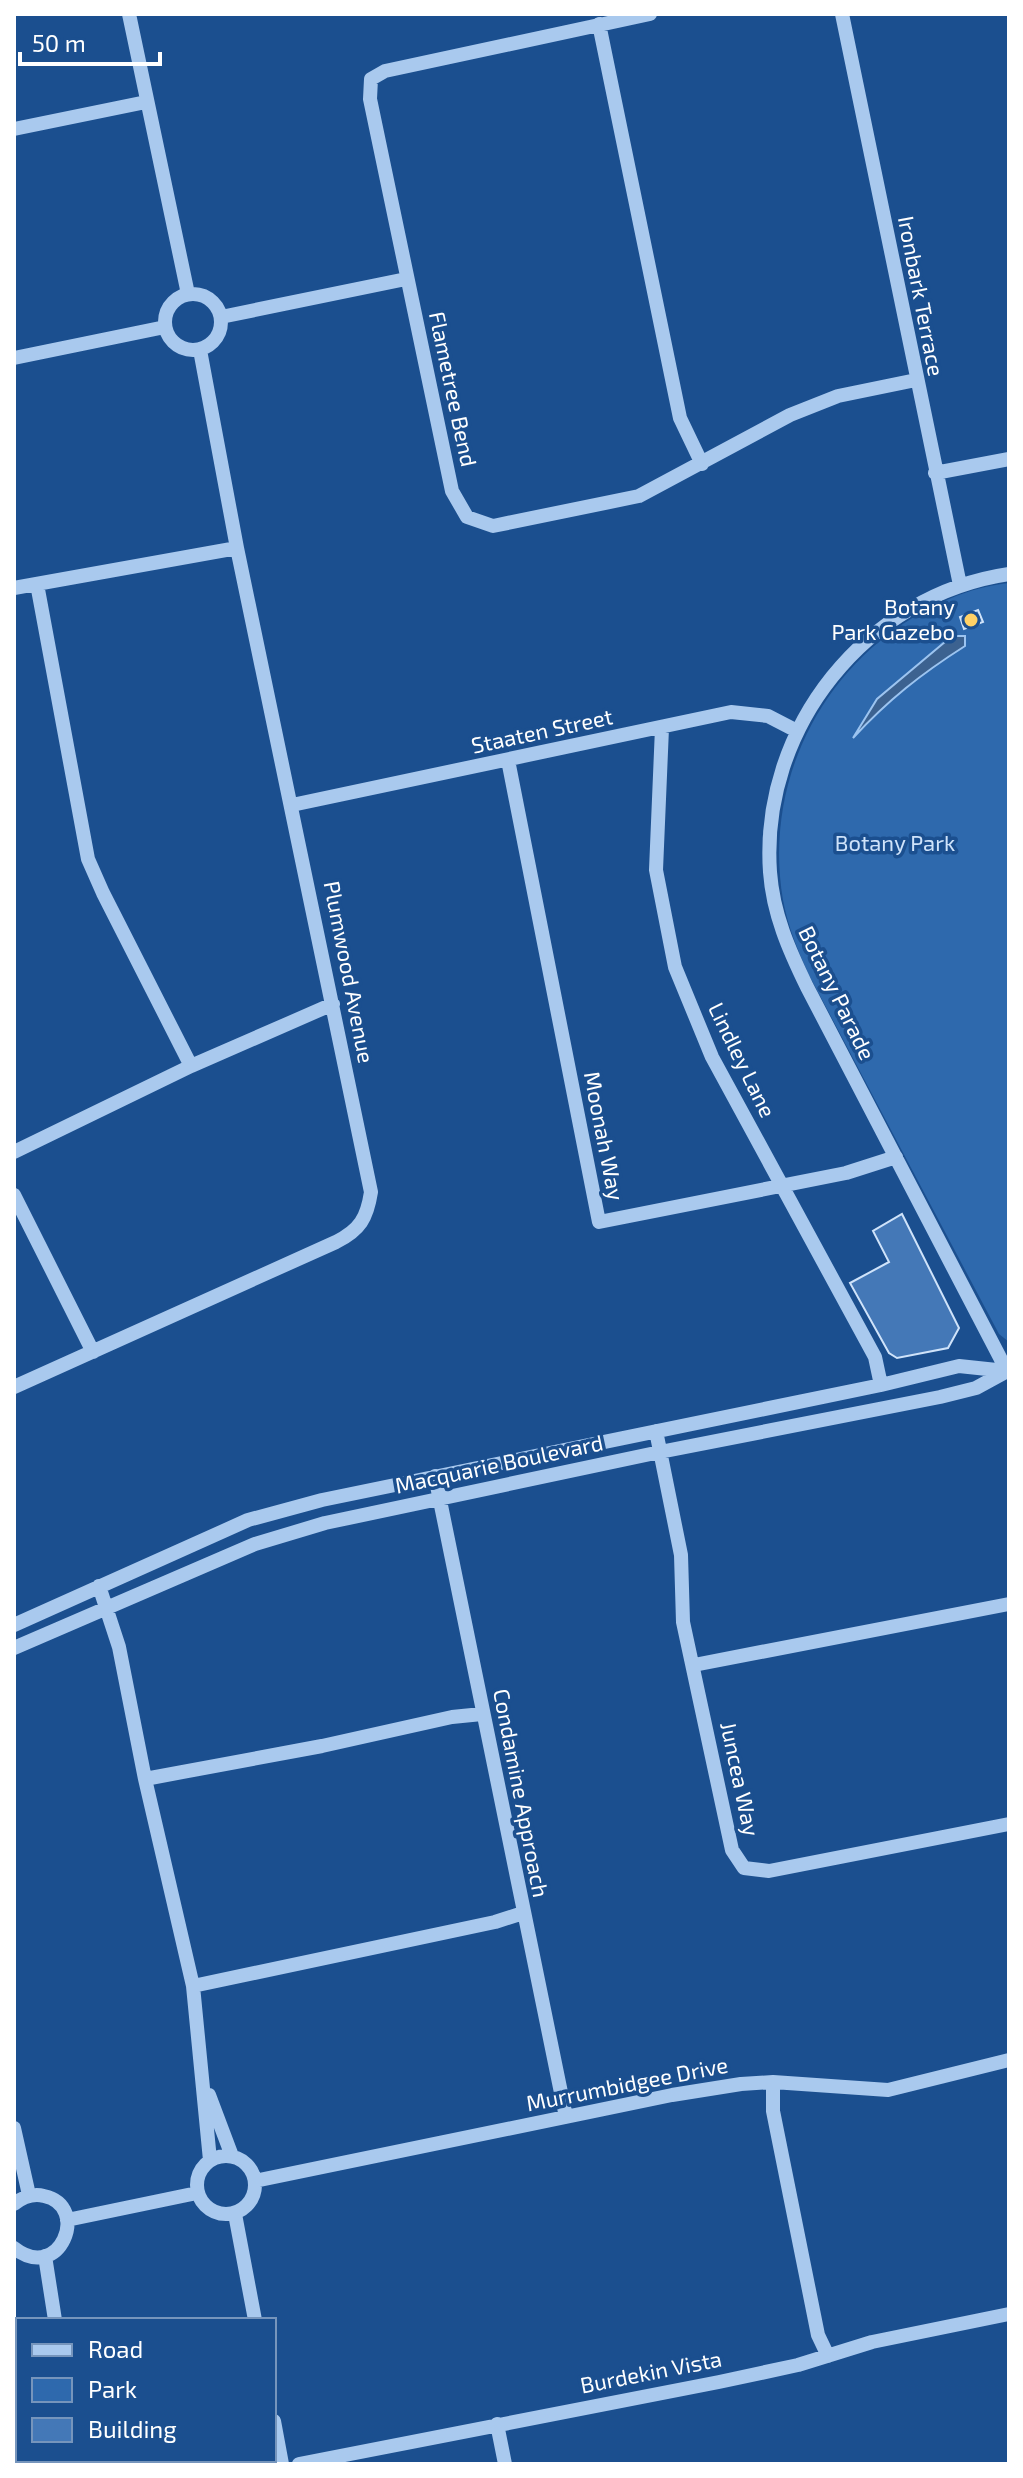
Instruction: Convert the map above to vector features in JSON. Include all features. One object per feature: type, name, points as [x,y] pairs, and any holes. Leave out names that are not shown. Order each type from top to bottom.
[{"type":"street","points":[[129,14],[188,294]]},
{"type":"street","name":"Flametree Bend","points":[[650,14],[385,71],[371,79],[370,99],[452,491],[467,517],[493,526],[639,496],[790,415],[838,396],[916,380]]},
{"type":"street","name":"Ironbark Terrace","points":[[842,14],[960,585]]},
{"type":"street","points":[[599,24],[680,418],[702,464]]},
{"type":"street","points":[[14,129],[146,102]]},
{"type":"street","points":[[221,317],[406,279]]},
{"type":"street","points":[[188,294],[203,295],[211,300],[221,317],[219,334],[200,350],[182,348],[174,343],[165,327],[171,304],[188,294]]},
{"type":"street","points":[[14,358],[165,327]]},
{"type":"street","name":"Plumwood Avenue","points":[[14,1387],[336,1242],[359,1228],[365,1219],[371,1192],[237,548],[200,350]]},
{"type":"street","points":[[935,473],[1009,459]]},
{"type":"street","points":[[14,588],[237,548]]},
{"type":"street","name":"Botany Parade","points":[[1008,1371],[783,936],[775,904],[770,842],[782,775],[797,731],[824,684],[854,651],[914,607],[960,585],[1009,574]]},
{"type":"street","points":[[37,584],[88,859],[191,1066]]},
{"type":"street","name":"Staaten Street","points":[[292,805],[731,712],[768,716],[797,731]]},
{"type":"street","name":"Lindley Lane","points":[[662,728],[656,870],[675,967],[712,1057],[875,1357],[881,1385]]},
{"type":"street","name":"Moonah Way","points":[[508,760],[599,1222],[846,1173],[896,1157]]},
{"type":"street","points":[[14,1152],[191,1066],[333,1004]]},
{"type":"street","points":[[14,1195],[93,1352]]},
{"type":"street","name":"Macquarie Boulevard","points":[[14,1625],[248,1520],[322,1500],[881,1385],[959,1366],[1008,1371]]},
{"type":"street","name":"Macquarie Boulevard","points":[[14,1648],[255,1544],[325,1523],[940,1397],[976,1388],[1008,1371]]},
{"type":"street","name":"Juncea Way","points":[[656,1431],[681,1555],[683,1622],[732,1850],[744,1868],[769,1871],[1009,1824]]},
{"type":"street","name":"Condamine Approach","points":[[435,1476],[566,2117]]},
{"type":"street","points":[[99,1586],[119,1647],[145,1779],[193,1986],[205,2084],[210,2160]]},
{"type":"street","points":[[694,1665],[1009,1604]]},
{"type":"street","points":[[145,1779],[322,1746],[452,1717],[482,1714]]},
{"type":"street","points":[[193,1986],[495,1922],[523,1913]]},
{"type":"street","name":"Murrumbidgee Drive","points":[[255,2181],[672,2095],[773,2082],[888,2090],[1009,2060]]},
{"type":"street","points":[[773,2082],[773,2111],[785,2171],[818,2335],[828,2356]]},
{"type":"street","points":[[205,2084],[232,2156],[247,2165],[255,2181],[253,2197],[248,2205],[235,2214],[215,2213],[201,2202],[197,2193],[198,2174],[210,2160],[232,2156]]},
{"type":"street","points":[[14,2128],[29,2195]]},
{"type":"street","points":[[67,2220],[197,2193]]},
{"type":"street","points":[[14,2204],[29,2195],[49,2197],[57,2202],[67,2220],[68,2229],[61,2246],[45,2256],[24,2255],[14,2248]]},
{"type":"street","points":[[235,2214],[255,2318]]},
{"type":"street","points":[[45,2256],[55,2318]]},
{"type":"street","name":"Burdekin Vista","points":[[299,2464],[719,2382],[828,2356],[872,2342],[1009,2314]]},
{"type":"street","points":[[497,2424],[505,2464]]},
{"type":"street","points":[[276,2432],[282,2464]]},
{"type":"green space","name":"Botany Park","points":[[1009,583],[1009,1342],[999,1334],[809,975],[788,920],[779,861],[781,822],[788,784],[818,713],[840,681],[866,653],[923,612],[950,598]]},
{"type":"shaded area","points":[[952,636],[965,636],[965,646],[906,688],[853,738],[877,699]]},
{"type":"building","name":"Botany Park Gazebo","points":[[978,610],[983,622],[964,629],[960,617]]},
{"type":"building","points":[[902,1214],[959,1328],[948,1348],[897,1358],[889,1353],[850,1283],[889,1262],[873,1231]]},
{"type":"place","name":"Botany Park Gazebo","points":[[971,620]]}]
